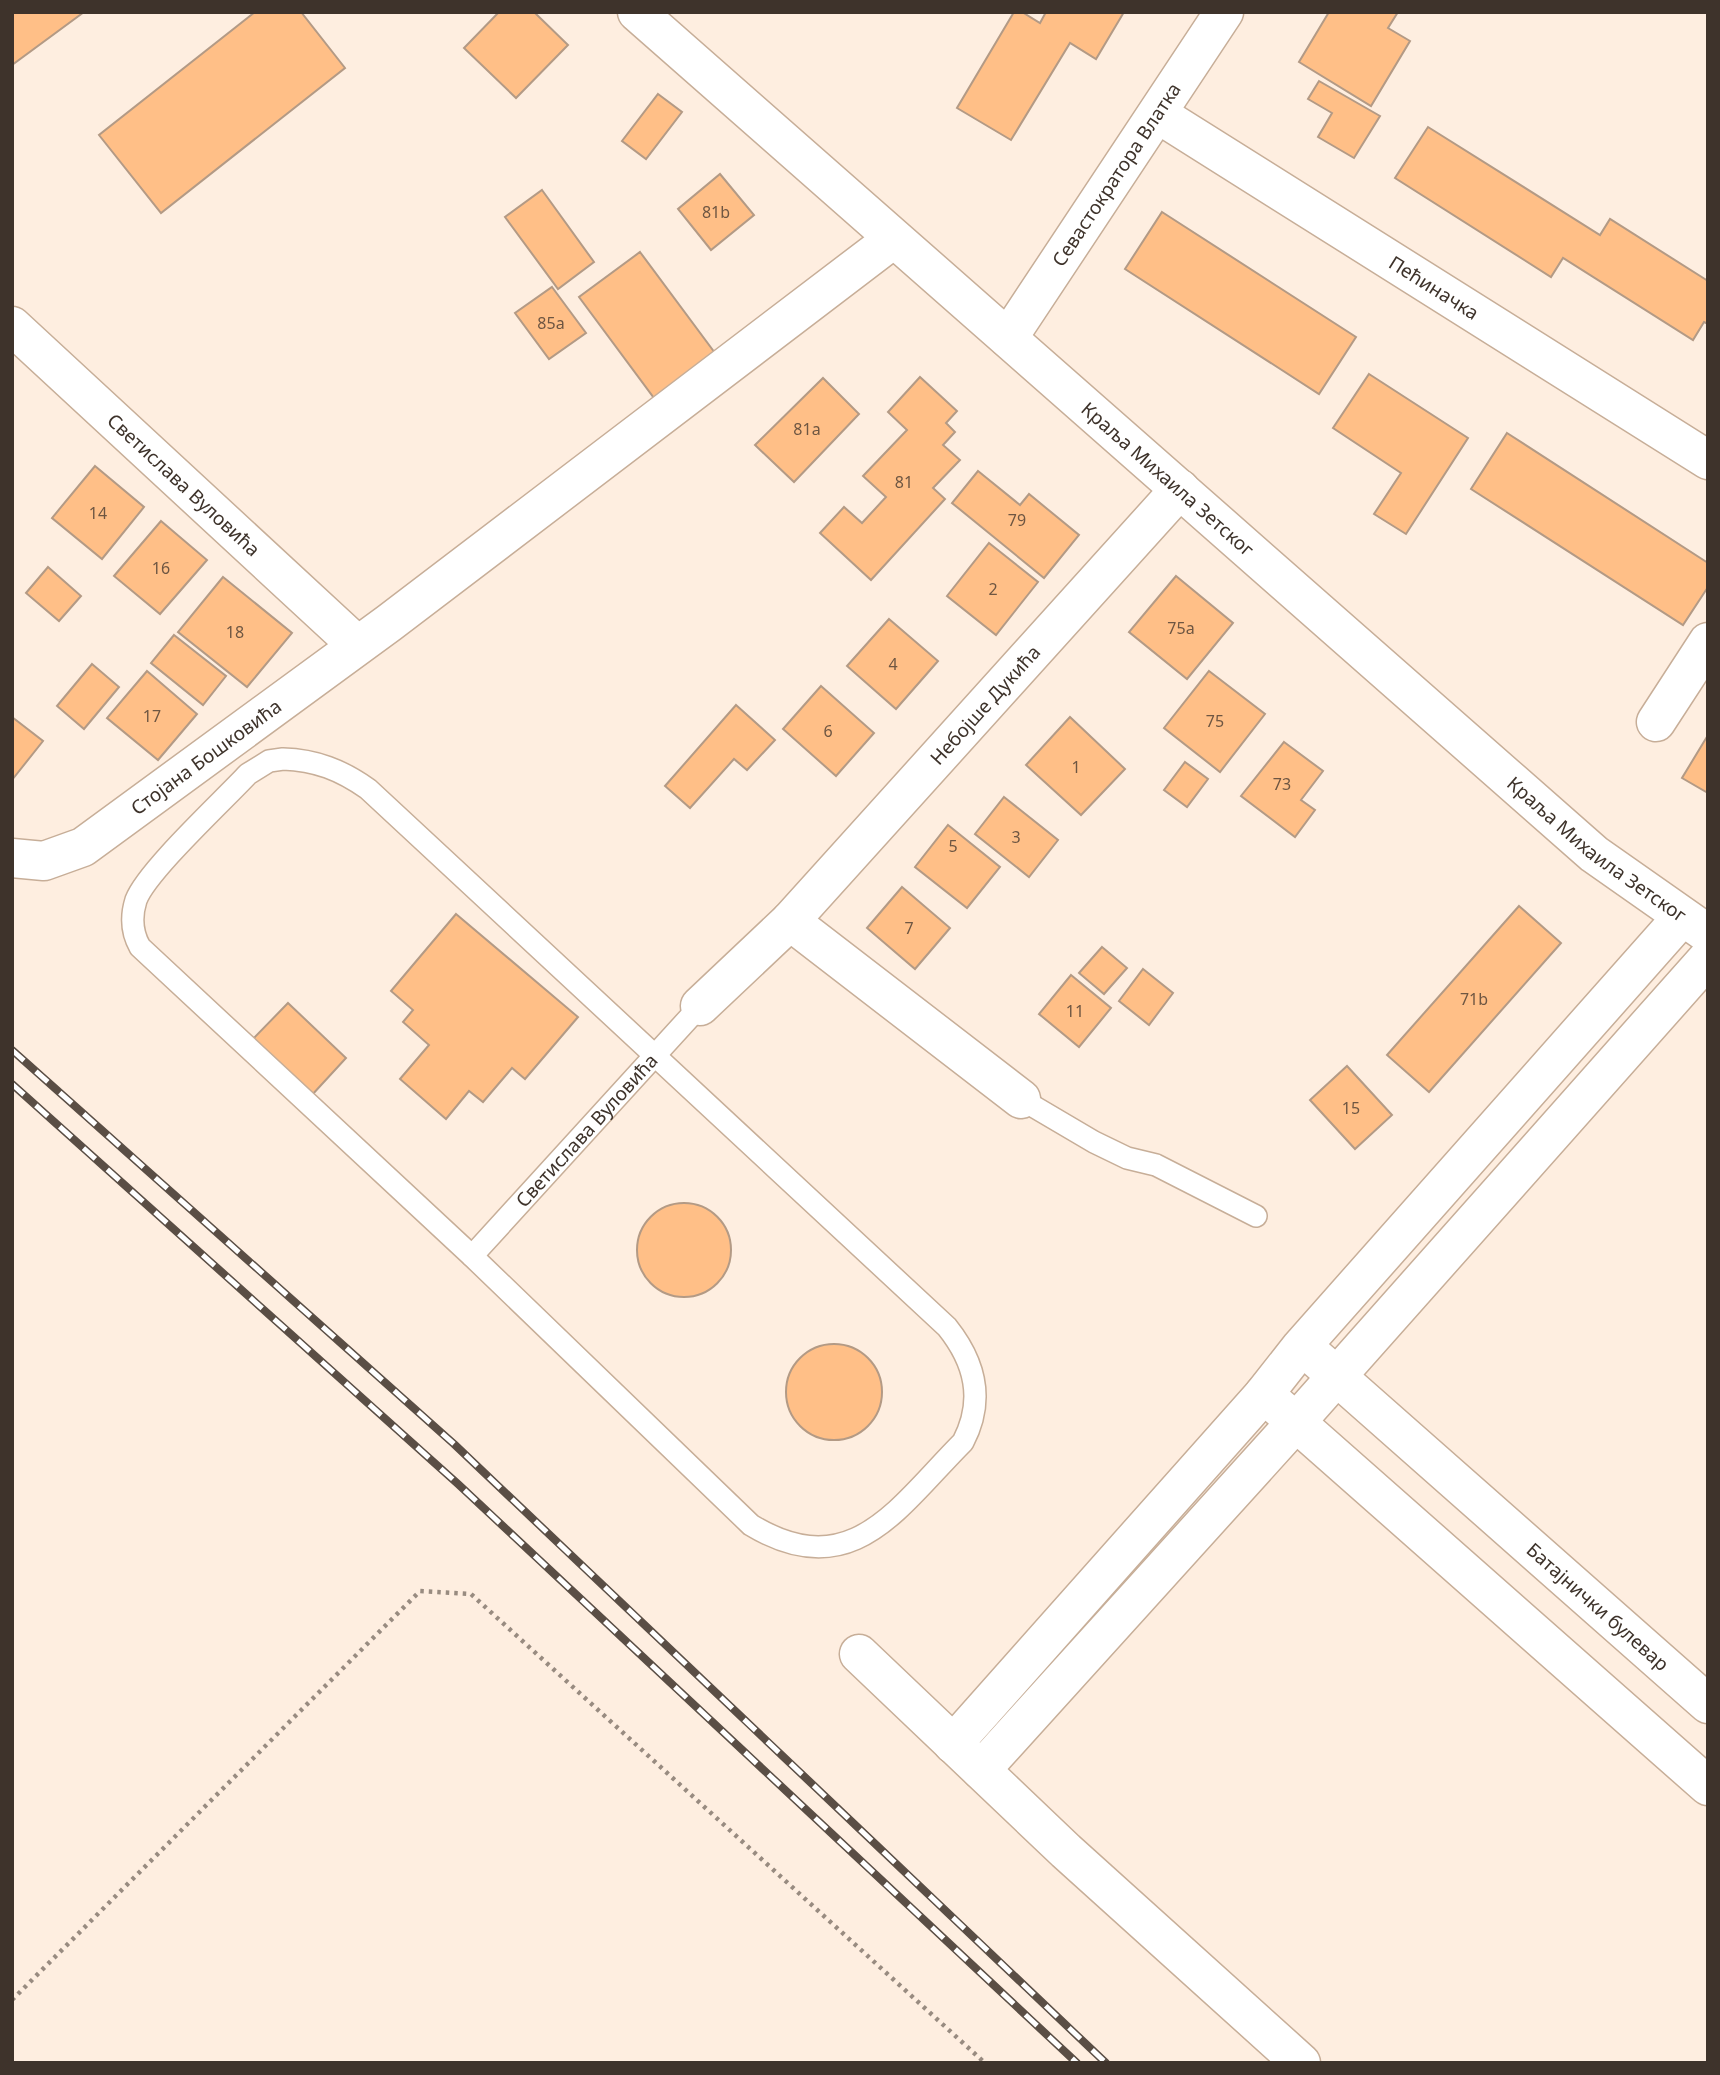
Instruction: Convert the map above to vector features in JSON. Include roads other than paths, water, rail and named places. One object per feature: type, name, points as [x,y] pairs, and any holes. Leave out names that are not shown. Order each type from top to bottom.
[{"type":"street","name":"Краља Михаила Зетског","points":[[637,12],[892,240],[1008,338],[1594,854],[1695,926]]},
{"type":"street","name":"Севастократора Влатка","points":[[1008,338],[1224,12]]},
{"type":"street","name":"Пећиначка","points":[[1158,114],[1708,460]]},
{"type":"street","name":"Стојана Бошковића","points":[[12,858],[44,861],[83,847],[389,623],[892,240]]},
{"type":"street","name":"Светислава Вуловића","points":[[12,326],[357,645]]},
{"type":"street","name":"Небојше Дукића","points":[[700,1006],[790,921],[1180,489]]},
{"type":"street","points":[[1656,722],[1708,642]]},
{"type":"street","points":[[790,921],[1021,1099]]},
{"type":"street","points":[[953,1744],[1264,1394],[1301,1347],[1695,926]]},
{"type":"street","points":[[981,1770],[1297,1421],[1335,1374],[1708,958]]},
{"type":"street","name":"Батајнички булевар","points":[[1301,1347],[1489,1509],[1708,1704]]},
{"type":"street","points":[[1264,1394],[1708,1786]]},
{"type":"street","points":[[859,1654],[981,1770],[1301,2063]]},
{"type":"lane","points":[[283,759],[317,762],[335,769],[368,789],[655,1055],[954,1336],[970,1364],[975,1380],[975,1411],[963,1442],[876,1530],[844,1544],[826,1547],[788,1544],[770,1537],[735,1512],[472,1256],[140,947],[134,936],[133,915],[145,883],[259,766],[283,759]]},
{"type":"lane","name":"Светислава Вуловића","points":[[472,1256],[700,1006]]},
{"type":"lane","points":[[1021,1099],[1094,1142],[1127,1158],[1156,1165],[1256,1216]]},
{"type":"railway","points":[[12,1050],[454,1444],[1106,2063]]},
{"type":"railway","points":[[12,1084],[458,1484],[1077,2063]]}]
